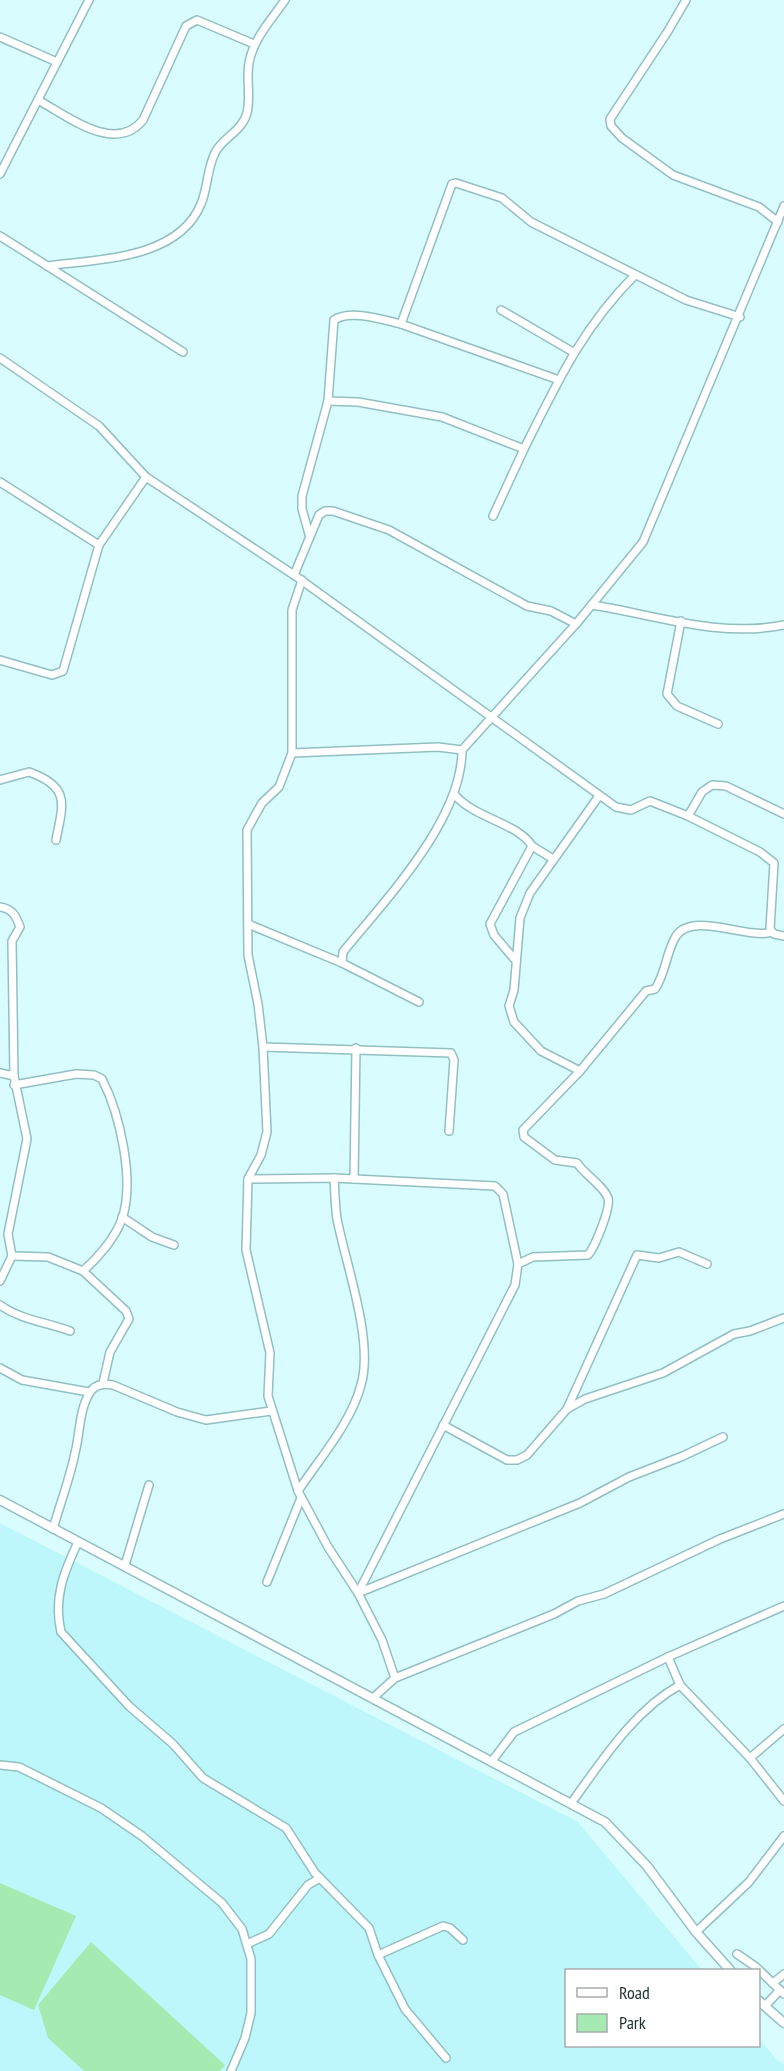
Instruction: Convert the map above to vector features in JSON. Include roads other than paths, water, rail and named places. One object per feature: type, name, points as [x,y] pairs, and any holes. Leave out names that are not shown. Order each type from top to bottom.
[{"type":"street","points":[[0,174],[3,163],[89,0]]},
{"type":"street","points":[[47,266],[140,252],[178,233],[194,217],[201,204],[215,153],[243,123],[248,110],[248,65],[254,44],[285,0]]},
{"type":"street","points":[[686,0],[668,32],[610,119],[611,126],[622,138],[673,175],[759,207],[778,222]]},
{"type":"street","points":[[38,100],[98,133],[126,132],[137,128],[143,120],[186,26],[191,21],[197,20],[254,44]]},
{"type":"street","points":[[0,36],[57,62]]},
{"type":"street","points":[[401,324],[438,228],[450,186],[456,183],[502,198],[531,222],[686,300],[740,317]]},
{"type":"street","points":[[342,963],[343,952],[430,841],[455,795],[462,769],[462,750],[576,624],[643,542],[740,317],[784,206]]},
{"type":"street","points":[[0,236],[183,352]]},
{"type":"street","points":[[493,516],[573,352],[612,298],[635,275]]},
{"type":"street","points":[[501,310],[573,352]]},
{"type":"street","points":[[309,534],[302,509],[302,496],[328,401],[334,320],[343,316],[376,318],[401,324],[559,380]]},
{"type":"street","points":[[0,358],[99,426],[146,477],[302,580],[492,715],[599,796],[616,807],[631,810],[650,801],[688,816],[760,852],[774,863],[770,916],[772,932]]},
{"type":"street","points":[[328,401],[358,402],[442,417],[524,449]]},
{"type":"street","points":[[0,660],[52,675],[63,671],[99,545],[146,477]]},
{"type":"street","points":[[0,482],[99,545]]},
{"type":"street","points":[[294,575],[309,534],[319,515],[325,511],[333,511],[389,530],[527,606],[551,611],[576,624]]},
{"type":"street","points":[[302,580],[291,610],[292,753],[279,787],[254,814],[247,830],[248,954],[258,1004],[263,1047],[267,1132],[261,1155],[248,1179],[246,1250],[270,1353],[268,1396],[271,1411],[299,1494],[328,1547],[358,1593],[382,1640],[395,1678]]},
{"type":"street","points":[[592,605],[726,630],[756,630],[784,625]]},
{"type":"street","points":[[681,621],[667,694],[677,706],[718,724]]},
{"type":"street","points":[[292,753],[438,747],[462,750]]},
{"type":"street","points":[[0,780],[29,772],[57,788],[63,795],[63,804],[56,840]]},
{"type":"street","points":[[688,816],[702,792],[712,785],[726,786],[784,814]]},
{"type":"street","points":[[455,795],[462,804],[512,831],[553,859]]},
{"type":"street","points":[[580,1071],[541,1051],[514,1022],[509,1006],[514,990],[520,918],[530,893],[599,796]]},
{"type":"street","points":[[516,961],[494,934],[490,924],[532,846]]},
{"type":"street","points":[[0,907],[8,908],[16,916],[20,927],[12,940],[14,1076],[27,1139],[8,1234],[12,1256],[0,1281]]},
{"type":"street","points":[[248,924],[342,963],[419,1002]]},
{"type":"street","points":[[518,1264],[533,1257],[588,1255],[597,1239],[608,1205],[605,1195],[577,1163],[555,1160],[524,1137],[522,1130],[580,1071],[646,991],[655,989],[676,936],[685,929],[701,926],[772,932],[784,936]]},
{"type":"street","points":[[263,1047],[356,1048],[451,1053],[454,1060],[449,1131]]},
{"type":"street","points":[[354,1179],[356,1048]]},
{"type":"street","points":[[0,1073],[14,1076]]},
{"type":"street","points":[[15,1085],[76,1074],[94,1075],[102,1079],[117,1120],[123,1147],[126,1173],[123,1217],[102,1250],[83,1270]]},
{"type":"street","points":[[248,1179],[334,1178],[495,1186],[503,1194],[518,1264],[515,1285],[358,1593]]},
{"type":"street","points":[[267,1582],[299,1494],[344,1422],[361,1386],[365,1362],[357,1308],[337,1217],[334,1178]]},
{"type":"street","points":[[123,1217],[152,1237],[174,1245]]},
{"type":"street","points":[[442,1425],[507,1460],[518,1460],[527,1455],[567,1409],[637,1255],[659,1258],[679,1252],[707,1264]]},
{"type":"street","points":[[12,1256],[48,1257],[83,1270],[129,1316],[110,1352],[103,1383]]},
{"type":"street","points":[[0,1305],[29,1320],[44,1321],[70,1331]]},
{"type":"street","points":[[567,1409],[585,1399],[663,1373],[734,1334],[750,1331],[784,1318]]},
{"type":"street","points":[[0,1368],[22,1380],[89,1392],[103,1383],[113,1385],[177,1412],[206,1420],[271,1411]]},
{"type":"street","points":[[53,1529],[75,1454],[89,1392]]},
{"type":"street","points":[[358,1593],[464,1551],[511,1529],[580,1503],[629,1477],[683,1456],[723,1437]]},
{"type":"street","points":[[125,1565],[149,1485]]},
{"type":"street","points":[[0,1500],[572,1802],[605,1822],[647,1866],[696,1932],[728,1969]]},
{"type":"street","points":[[373,1698],[395,1678],[554,1614],[578,1601],[604,1594],[720,1539],[784,1514]]},
{"type":"street","points":[[78,1542],[61,1578],[57,1617],[61,1632],[129,1706],[173,1744],[203,1778],[286,1828],[320,1878],[369,1928],[378,1955],[405,2009],[446,2058]]},
{"type":"street","points":[[492,1761],[514,1732],[668,1657],[784,1606]]},
{"type":"street","points":[[668,1657],[680,1685],[750,1758],[784,1800]]},
{"type":"street","points":[[572,1802],[624,1735],[659,1697],[680,1685]]},
{"type":"street","points":[[750,1758],[784,1729]]},
{"type":"street","points":[[0,1765],[19,1767],[101,1808],[142,1836],[222,1903],[242,1929],[251,1959],[251,2013],[245,2038],[231,2071]]},
{"type":"street","points":[[696,1932],[749,1882],[784,1836]]},
{"type":"street","points":[[248,1944],[269,1934],[308,1885],[320,1878]]},
{"type":"street","points":[[378,1955],[443,1926],[450,1928],[463,1940]]},
{"type":"street","points":[[737,1954],[756,1969]]},
{"type":"street","points":[[760,1973],[782,1992],[762,2003],[784,2023]]},
{"type":"street","points":[[773,1983],[784,1974]]}]
